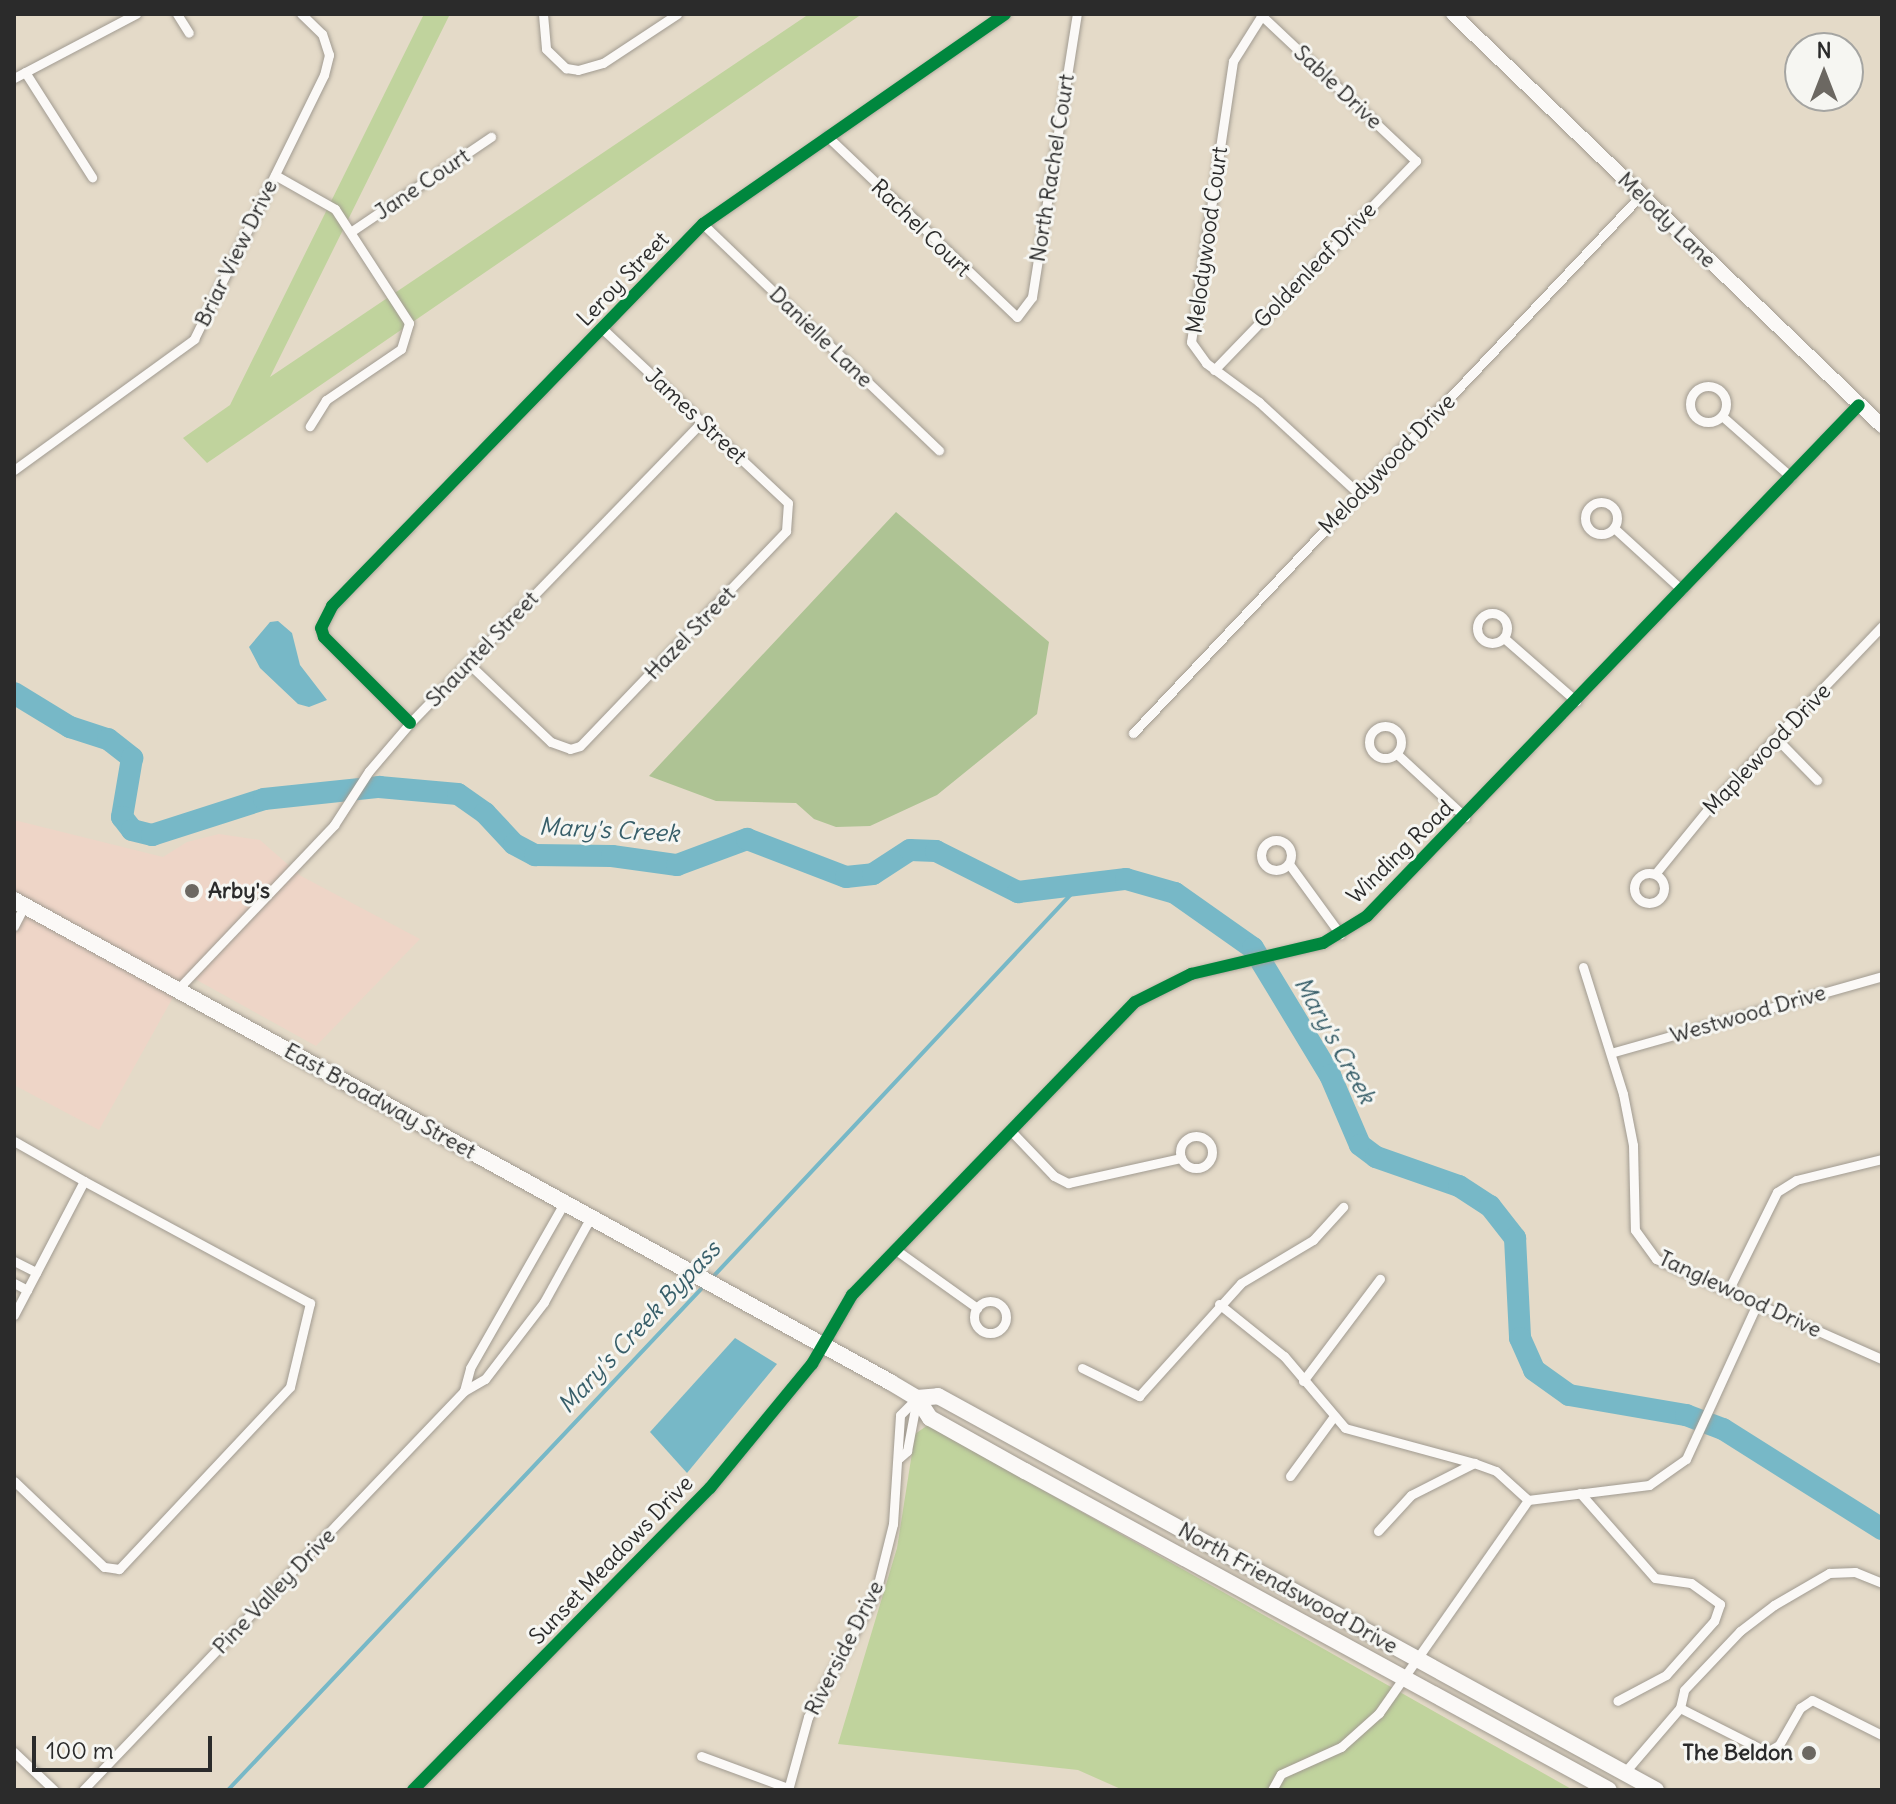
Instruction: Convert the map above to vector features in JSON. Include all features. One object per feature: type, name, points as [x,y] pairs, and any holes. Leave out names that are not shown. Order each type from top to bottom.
[{"type":"main road","name":"East Broadway Street","points":[[19,903],[745,1303]]},
{"type":"main road","name":"North Friendswood Drive","points":[[745,1303],[917,1398],[930,1418],[1609,1790]]},
{"type":"main road","name":"North Friendswood Drive","points":[[917,1398],[938,1396],[1656,1790]]},
{"type":"street","points":[[14,78],[136,14]]},
{"type":"street","points":[[177,14],[189,33]]},
{"type":"street","name":"Briar View Drive","points":[[14,470],[194,339],[275,175],[329,55],[322,34],[301,14]]},
{"type":"street","points":[[543,14],[543,41],[552,58],[566,68],[592,69],[677,14]]},
{"type":"street","name":"Leroy Street","points":[[410,723],[331,646],[321,628],[332,606],[703,224],[1005,14]]},
{"type":"street","name":"North Rachel Court","points":[[1017,317],[1032,297],[1077,14]]},
{"type":"street","name":"Melody Lane","points":[[1453,14],[1882,426]]},
{"type":"street","name":"Sable Drive","points":[[1261,15],[1416,161]]},
{"type":"street","name":"Melodywood Court","points":[[1261,15],[1233,61],[1191,322],[1194,349],[1214,370],[1270,411],[1359,494]]},
{"type":"street","points":[[25,72],[92,177]]},
{"type":"street","name":"Rachel Court","points":[[827,136],[1017,317]]},
{"type":"street","name":"Jane Court","points":[[352,231],[491,137]]},
{"type":"street","name":"Goldenleaf Drive","points":[[1214,370],[1416,161]]},
{"type":"street","points":[[275,175],[324,200],[352,231],[405,309],[407,338],[401,349],[326,400],[310,426]]},
{"type":"street","name":"Melodywood Drive","points":[[1133,733],[1641,195]]},
{"type":"street","name":"Danielle Lane","points":[[703,224],[939,450]]},
{"type":"street","name":"James Street","points":[[603,329],[788,503]]},
{"type":"street","name":"Winding Road","points":[[822,1346],[852,1295],[1135,1002],[1191,974],[1284,954],[1340,934],[1386,899],[1859,405]]},
{"type":"street","points":[[1722,416],[1791,477]]},
{"type":"street","name":"Shauntel Street","points":[[177,990],[353,804],[369,771],[410,723],[702,422]]},
{"type":"street","name":"Hazel Street","points":[[469,664],[551,742],[570,749],[588,740],[777,542],[786,531],[788,503]]},
{"type":"street","points":[[1614,528],[1682,590]]},
{"type":"street","name":"Maplewood Drive","points":[[1655,874],[1712,804],[1778,740],[1882,626]]},
{"type":"street","points":[[1504,638],[1576,701]]},
{"type":"street","points":[[1778,740],[1817,780]]},
{"type":"street","points":[[1397,754],[1465,817]]},
{"type":"street","points":[[1289,864],[1340,934]]},
{"type":"street","points":[[14,926],[19,903]]},
{"type":"street","name":"Tanglewood Drive","points":[[1583,967],[1614,1052],[1633,1145],[1635,1230],[1656,1259],[1882,1359]]},
{"type":"street","name":"Westwood Drive","points":[[1614,1052],[1882,976]]},
{"type":"street","points":[[1011,1131],[1054,1176],[1068,1183],[1181,1158]]},
{"type":"street","points":[[14,1141],[310,1303],[290,1387],[119,1569],[104,1567],[14,1481]]},
{"type":"street","points":[[1728,1291],[1777,1192],[1796,1180],[1882,1159]]},
{"type":"street","points":[[14,1315],[84,1181]]},
{"type":"street","name":"Pine Valley Drive","points":[[464,1391],[470,1368],[564,1203]]},
{"type":"street","points":[[1082,1368],[1139,1396],[1219,1304],[1283,1253],[1313,1240],[1343,1207]]},
{"type":"street","name":"Pine Valley Drive","points":[[83,1790],[464,1391],[485,1379],[544,1302],[591,1217]]},
{"type":"street","points":[[896,1250],[977,1308]]},
{"type":"street","points":[[14,1261],[36,1272]]},
{"type":"street","points":[[1303,1381],[1380,1279]]},
{"type":"street","points":[[14,1283],[27,1290]]},
{"type":"street","points":[[1219,1304],[1284,1356],[1345,1428],[1496,1471],[1528,1500]]},
{"type":"street","points":[[1272,1790],[1281,1774],[1341,1747],[1379,1713],[1528,1500],[1649,1485],[1686,1459],[1757,1304]]},
{"type":"street","name":"Sunset Meadows Drive","points":[[413,1790],[710,1488],[780,1406],[822,1346]]},
{"type":"street","name":"Riverside Drive","points":[[788,1789],[808,1717],[876,1592],[893,1524],[899,1458],[894,1446],[900,1415],[917,1398]]},
{"type":"street","points":[[1290,1476],[1334,1416]]},
{"type":"street","points":[[1378,1531],[1411,1495],[1474,1463]]},
{"type":"street","points":[[1580,1493],[1655,1578],[1691,1583],[1720,1604],[1714,1621],[1666,1675],[1617,1701]]},
{"type":"street","points":[[1624,1773],[1680,1708],[1684,1690],[1740,1631],[1774,1605],[1829,1573],[1855,1572],[1882,1583]]},
{"type":"street","points":[[1680,1708],[1767,1752],[1779,1745],[1803,1703],[1812,1700],[1882,1735]]},
{"type":"street","points":[[14,1752],[54,1790]]},
{"type":"street","points":[[701,1756],[788,1789]]},
{"type":"shaded area","points":[[14,820],[163,857],[187,842],[219,834],[260,840],[301,876],[420,939],[316,1046],[186,974],[99,1130],[14,1085]]},
{"type":"green space","points":[[424,14],[450,14],[270,377],[809,14],[862,14],[207,463],[183,438],[230,405]]},
{"type":"green space","points":[[896,512],[1049,642],[1037,714],[937,795],[870,826],[836,827],[814,819],[796,803],[716,801],[649,776]]},
{"type":"green space","points":[[928,1425],[1573,1790],[1123,1790],[1078,1770],[838,1744],[897,1548],[915,1434]]},
{"type":"water","points":[[278,621],[292,633],[300,665],[327,700],[309,707],[298,704],[260,668],[249,647],[270,622]]},
{"type":"water","points":[[735,1338],[777,1364],[687,1473],[650,1432]]},
{"type":"waterway","name":"Mary's Creek","points":[[14,693],[70,727],[108,739],[132,758],[122,817],[132,830],[152,835],[264,799],[379,787],[458,794],[485,813],[514,844],[535,855],[612,856],[677,865],[747,839],[846,877],[873,874],[910,850],[936,851],[1018,892],[1126,879],[1175,893],[1253,948],[1330,1075],[1360,1145],[1376,1157],[1459,1186],[1490,1206],[1515,1238],[1520,1338],[1534,1370],[1569,1395],[1686,1415],[1723,1429],[1882,1529]]},
{"type":"waterway","name":"Mary's Creek Bypass","points":[[710,1280],[1077,888]]},
{"type":"waterway","name":"Mary's Creek Bypass","points":[[228,1790],[704,1286]]},
{"type":"cycle path","points":[[410,723],[324,637],[321,628],[332,606],[703,224],[1005,14]]},
{"type":"cycle path","points":[[413,1790],[710,1488],[812,1364],[852,1295],[1135,1002],[1191,974],[1323,943],[1367,916],[1859,405]]},
{"type":"place","name":"Arby's","points":[[192,891]]},
{"type":"place","name":"The Beldon","points":[[1809,1753]]}]
